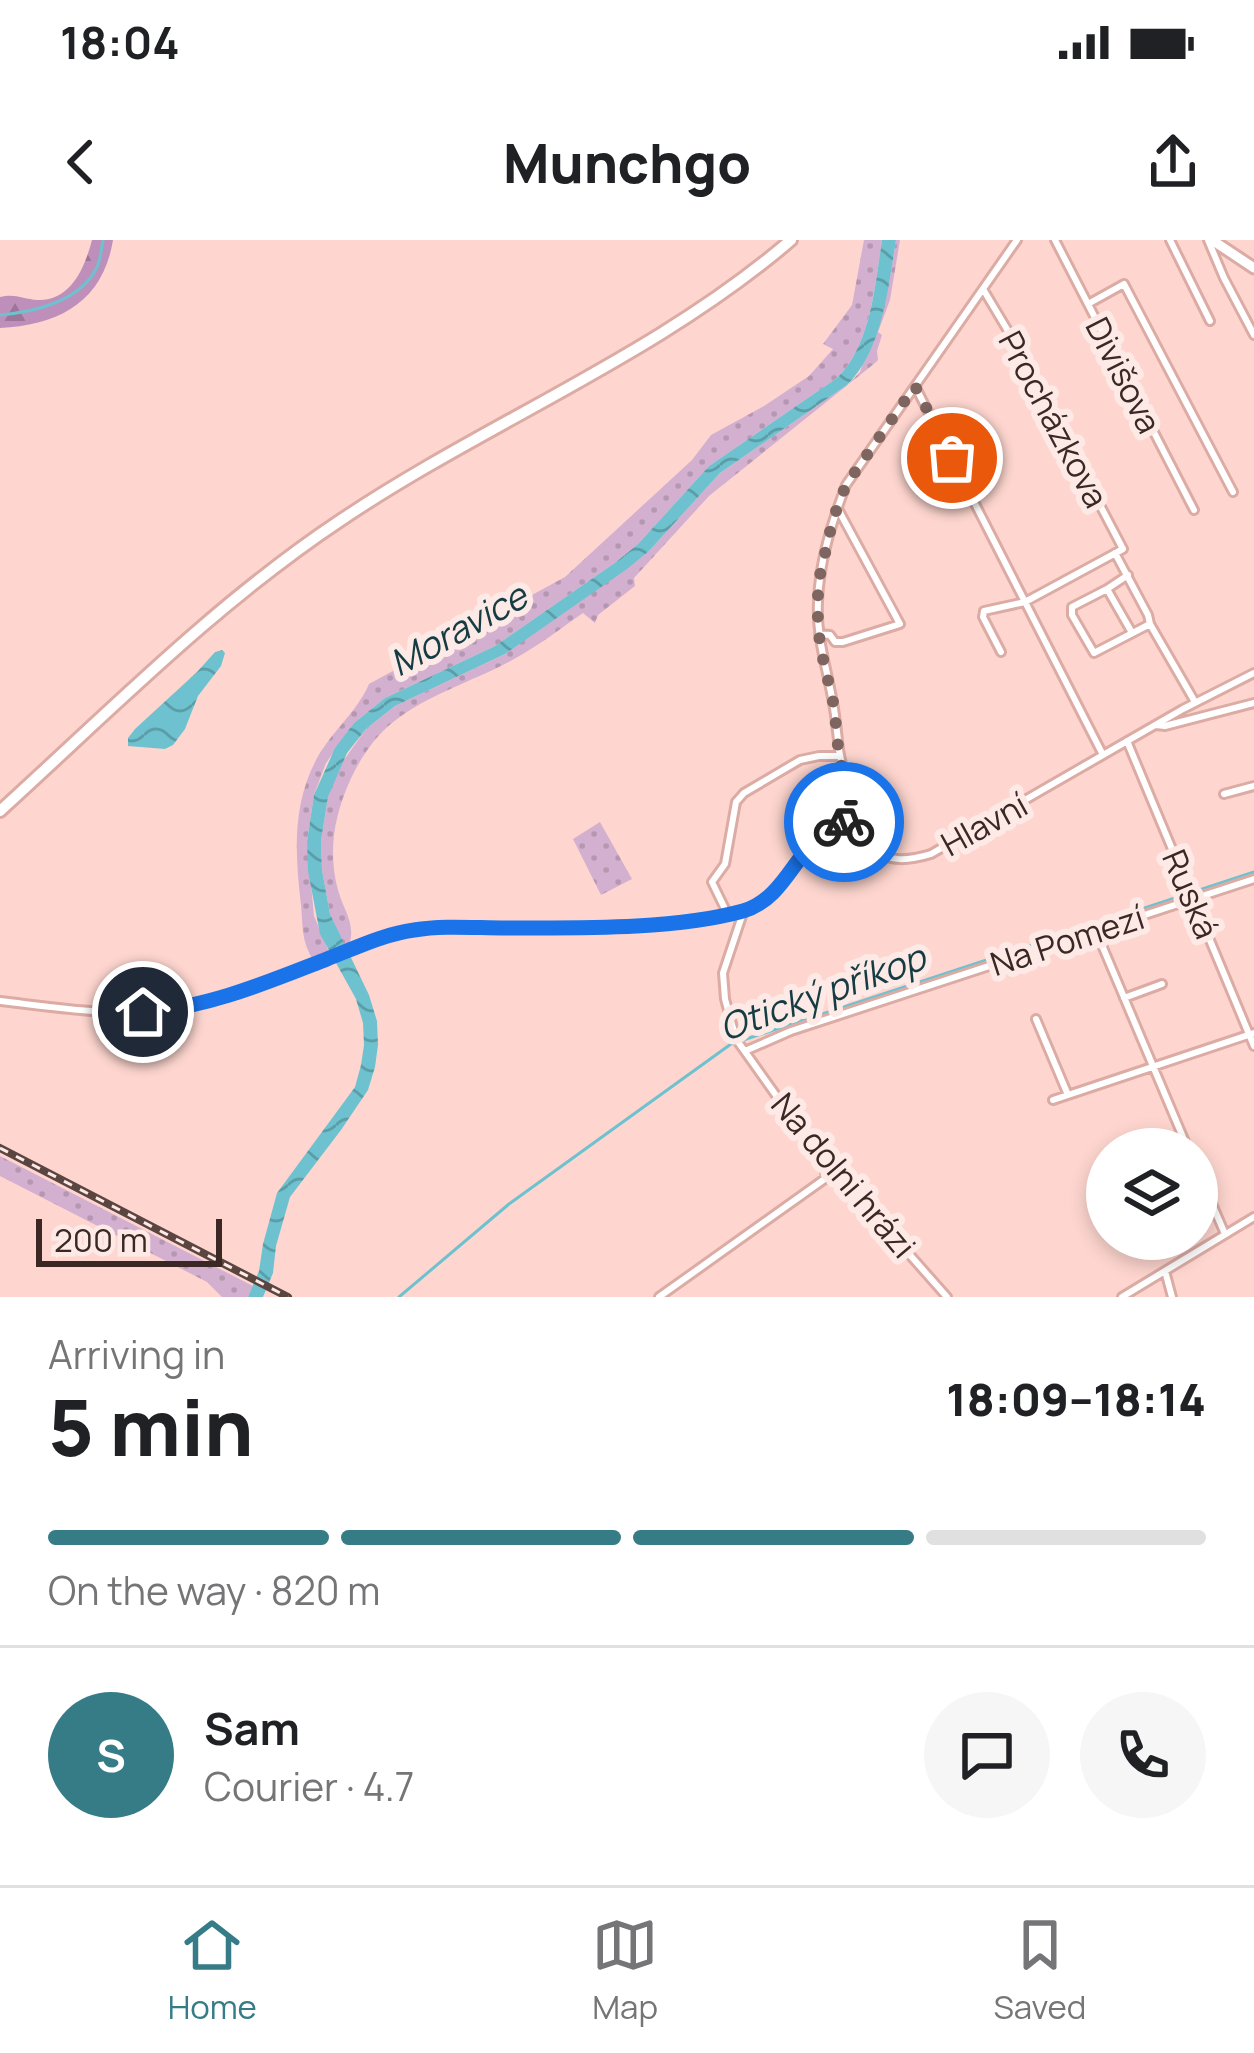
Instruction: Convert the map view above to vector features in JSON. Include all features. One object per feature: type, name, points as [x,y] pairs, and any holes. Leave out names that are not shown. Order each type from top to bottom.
[{"type":"main road","points":[[0,811],[215,615],[286,559],[343,518],[677,323],[791,240]]},
{"type":"main road","points":[[1210,240],[1254,268]]},
{"type":"street","points":[[0,1001],[157,1012],[223,997],[397,933],[436,927],[670,922],[744,910],[776,892],[825,830],[852,821],[817,605],[820,575],[846,485],[1017,240]]},
{"type":"street","name":"Divišova","points":[[1055,240],[1194,510]]},
{"type":"street","points":[[1170,240],[1210,321]]},
{"type":"street","points":[[1210,240],[1216,263],[1254,335]]},
{"type":"street","points":[[1088,304],[1124,284],[1233,492]]},
{"type":"street","name":"Procházkova","points":[[982,289],[1014,341],[1150,624]]},
{"type":"street","points":[[915,386],[1103,755]]},
{"type":"street","points":[[819,634],[843,642],[900,624],[838,508]]},
{"type":"street","points":[[1001,652],[983,612],[1025,602],[1119,552]]},
{"type":"street","points":[[1128,575],[1072,607],[1072,615],[1094,653],[1150,624],[1207,711],[1198,718],[1188,717],[1183,709]]},
{"type":"street","points":[[1107,589],[1131,632]]},
{"type":"street","name":"Hlavní","points":[[852,821],[880,854],[902,860],[925,856],[1254,673]]},
{"type":"street","name":"Hlavní","points":[[1156,725],[1254,703]]},
{"type":"street","name":"Ruská","points":[[1127,741],[1254,1046]]},
{"type":"street","points":[[728,914],[712,883],[725,864],[736,802],[794,762],[839,756]]},
{"type":"street","points":[[1224,794],[1254,786]]},
{"type":"street","name":"Na Pomezí","points":[[740,1045],[1096,931],[1191,894],[1254,879]]},
{"type":"street","points":[[740,1045],[725,1000],[723,973],[744,910]]},
{"type":"street","points":[[1096,931],[1179,1128]]},
{"type":"street","points":[[1124,998],[1162,984]]},
{"type":"street","points":[[1036,1019],[1068,1095]]},
{"type":"street","points":[[1053,1100],[1252,1034]]},
{"type":"street","name":"Na dolni hrázi","points":[[740,1045],[822,1156],[947,1297]]},
{"type":"street","points":[[659,1297],[826,1178],[822,1156]]},
{"type":"street","points":[[1122,1297],[1254,1217]]},
{"type":"street","points":[[1218,1218],[1225,1234]]},
{"type":"street","points":[[1165,1271],[1172,1297]]},
{"type":"shaded area","points":[[864,240],[882,240],[874,295],[857,349],[837,378],[709,466],[616,562],[495,646],[385,698],[354,723],[326,763],[314,795],[307,841],[314,916],[329,952],[312,958],[303,932],[297,867],[303,795],[316,760],[369,684],[565,577],[692,460],[711,435],[809,376],[833,349],[823,344],[852,305]]},
{"type":"shaded area","points":[[896,240],[900,240],[890,300],[878,332],[882,335],[875,363],[709,496],[634,578],[635,586],[598,615],[595,623],[583,613],[514,659],[406,713],[381,733],[346,789],[334,835],[335,877],[351,928],[350,942],[344,946],[330,914],[321,841],[339,767],[366,729],[395,706],[505,654],[649,551],[720,473],[847,385],[860,372],[890,276]]},
{"type":"shaded area","points":[[600,822],[632,879],[601,895],[573,839]]},
{"type":"shaded area","points":[[0,1156],[253,1286],[248,1297],[222,1297],[207,1282],[0,1176]]},
{"type":"green space","points":[[92,240],[113,240],[108,261],[88,294],[75,306],[41,322],[0,328],[0,297],[38,300],[59,295],[81,271]]},
{"type":"water","points":[[882,240],[896,240],[882,317],[869,354],[847,385],[720,473],[627,569],[505,654],[395,706],[366,729],[347,753],[328,797],[322,870],[330,914],[377,1021],[375,1067],[368,1090],[290,1197],[263,1297],[248,1297],[259,1271],[277,1193],[355,1087],[361,1065],[363,1023],[356,999],[320,934],[308,871],[314,795],[335,748],[354,723],[385,698],[495,646],[616,562],[709,466],[837,378],[864,332]]},
{"type":"water","points":[[222,650],[221,666],[198,696],[173,745],[165,749],[128,746],[135,729]]},
{"type":"waterway","points":[[0,315],[40,308],[78,290],[96,269],[103,240]]},
{"type":"waterway","name":"Otický příkop","points":[[399,1297],[509,1204],[731,1044],[1254,872]]},
{"type":"railway","points":[[0,1148],[288,1297]]},
{"type":"way so far","points":[[844,822],[852,821],[853,814],[820,646],[817,605],[833,519],[846,485],[915,386],[952,458]]},
{"type":"route","points":[[143,1012],[223,997],[413,930],[645,924],[744,910],[776,892],[818,837],[844,822]]},
{"type":"water label","name":"Moravice","points":[[458,629]]}]
